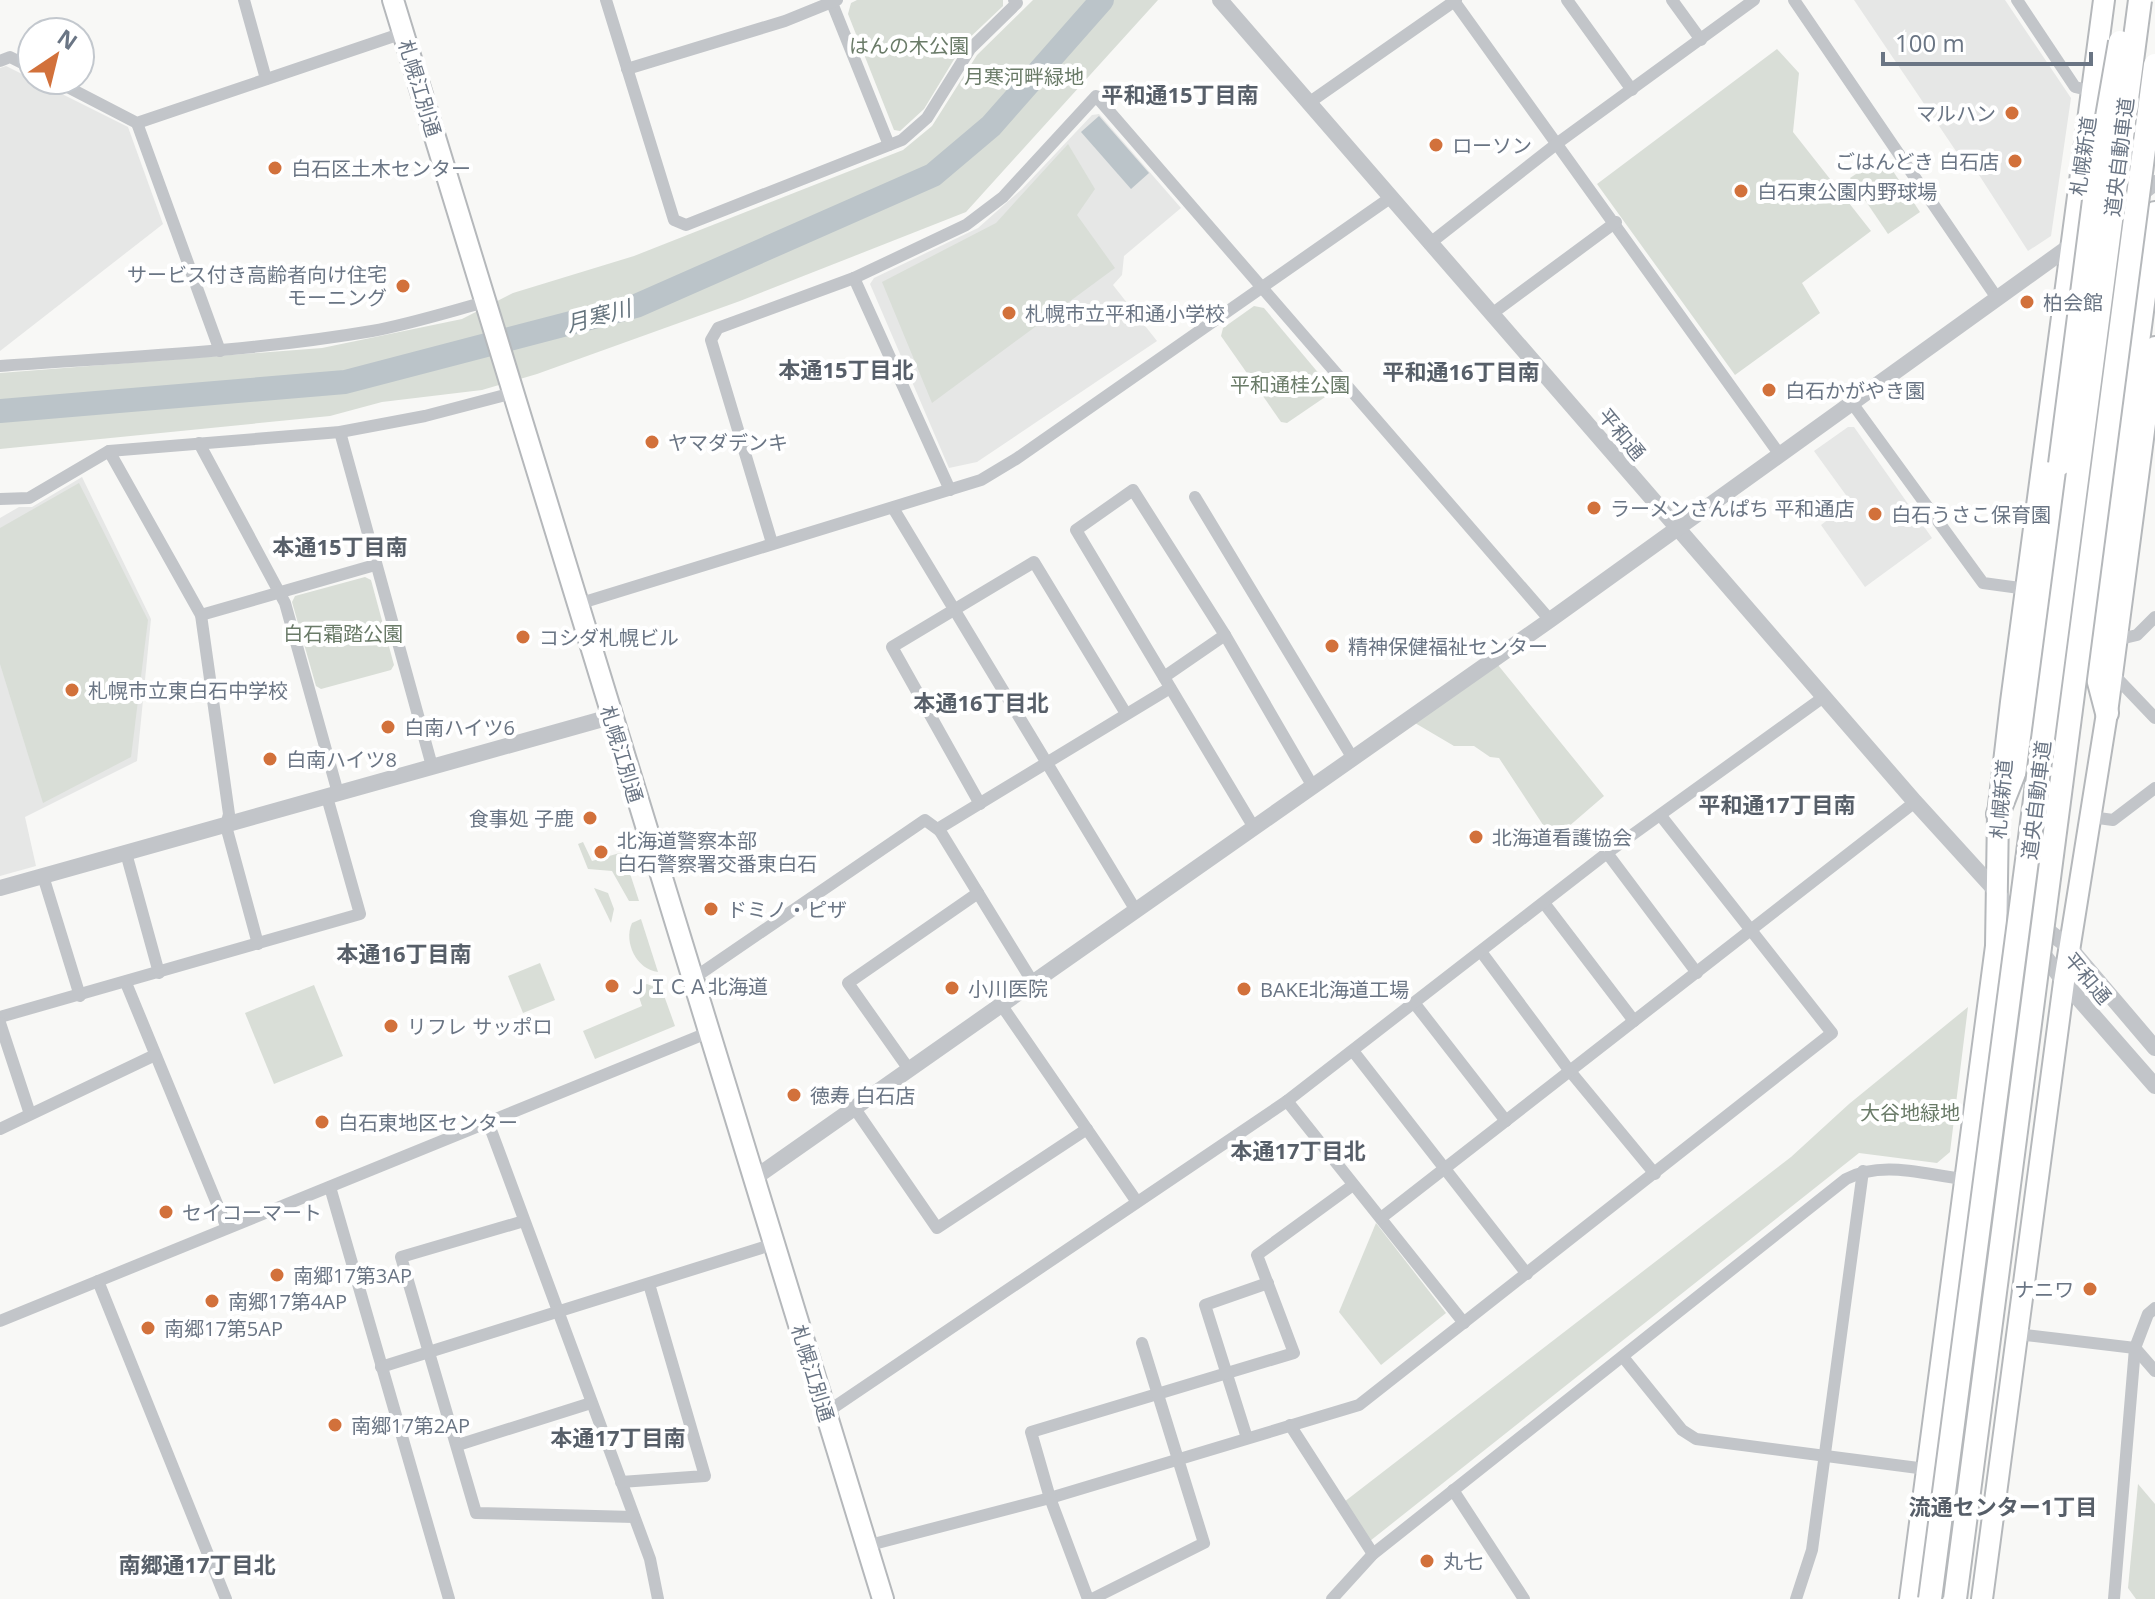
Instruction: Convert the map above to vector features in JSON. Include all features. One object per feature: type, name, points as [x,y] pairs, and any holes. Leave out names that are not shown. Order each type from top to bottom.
[{"type":"highway","name":"札幌新道","points":[[1910,1599],[1996,946],[1998,814],[2104,0]]},
{"type":"highway","points":[[1998,814],[2022,753],[2098,169],[2127,0]]},
{"type":"highway","name":"道央自動車道","points":[[1930,1599],[2140,0]]},
{"type":"highway","name":"札幌江別通","points":[[398,1],[403,33],[610,717],[883,1599]]},
{"type":"highway","name":"道央自動車道","points":[[1955,1599],[2155,65]]},
{"type":"highway","points":[[2107,713],[2095,667],[2155,213]]},
{"type":"highway","points":[[1982,1599],[2069,947],[2148,454],[2155,347]]},
{"type":"street","points":[[244,0],[266,79]]},
{"type":"street","points":[[606,0],[674,220],[679,224],[889,145],[917,131],[970,49],[1017,3],[1014,0]]},
{"type":"street","name":"平和通","points":[[1220,0],[1429,244],[1493,313],[1915,802],[1996,891],[2064,982],[2154,1082]]},
{"type":"street","points":[[1428,0],[1439,12]]},
{"type":"street","points":[[1567,0],[1632,90]]},
{"type":"street","points":[[1672,0],[1701,40]]},
{"type":"street","points":[[1429,244],[1559,142],[1754,0]]},
{"type":"street","points":[[1794,0],[1997,298]]},
{"type":"street","points":[[2017,0],[2075,87],[2092,91]]},
{"type":"street","points":[[627,69],[785,21],[835,1],[889,145]]},
{"type":"street","points":[[1310,102],[1455,1],[1559,142],[1780,455]]},
{"type":"street","points":[[137,123],[403,33]]},
{"type":"street","points":[[85,96],[137,123],[220,351]]},
{"type":"street","points":[[772,543],[711,340],[718,328],[854,278],[966,225],[1003,197],[1096,96],[1550,620]]},
{"type":"street","points":[[753,1179],[1550,620],[2155,183]]},
{"type":"street","points":[[578,604],[981,480],[1016,459],[1390,198]]},
{"type":"street","points":[[1493,313],[1616,222]]},
{"type":"street","points":[[854,278],[950,490]]},
{"type":"street","points":[[0,366],[220,351],[375,330],[488,310]]},
{"type":"street","points":[[0,499],[29,498],[109,451],[340,432],[425,416],[511,383]]},
{"type":"street","points":[[1852,403],[1983,583],[2027,589]]},
{"type":"street","points":[[340,432],[432,766]]},
{"type":"street","points":[[30,1114],[0,1020],[360,914],[279,592],[199,443]]},
{"type":"street","points":[[109,451],[201,615],[229,814],[226,826],[258,944]]},
{"type":"street","points":[[1253,826],[1076,530],[1133,490],[1225,635],[1312,785]]},
{"type":"street","points":[[1195,497],[1352,757]]},
{"type":"street","points":[[893,508],[1135,909]]},
{"type":"street","points":[[980,804],[892,647],[1034,562],[1125,712]]},
{"type":"street","points":[[201,615],[375,565]]},
{"type":"street","points":[[2116,640],[2137,635],[2155,617]]},
{"type":"street","points":[[940,831],[941,827],[1125,712],[1225,635]]},
{"type":"street","points":[[2112,673],[2155,718]]},
{"type":"street","points":[[824,1414],[1287,1101],[1482,953],[1607,853],[1825,696]]},
{"type":"street","points":[[0,888],[610,717]]},
{"type":"street","points":[[2091,817],[2113,820],[2155,788]]},
{"type":"street","points":[[1381,1218],[1915,802]]},
{"type":"street","points":[[866,1546],[1050,1498],[1359,1405],[1832,1033],[1661,816]]},
{"type":"street","points":[[691,980],[925,820],[940,831],[1032,981]]},
{"type":"street","points":[[126,853],[159,973]]},
{"type":"street","points":[[1607,853],[1697,973]]},
{"type":"street","points":[[43,876],[80,996]]},
{"type":"street","name":"平和通","points":[[1996,891],[2069,947],[2155,1048]]},
{"type":"street","points":[[908,1068],[848,983],[978,893]]},
{"type":"street","points":[[1544,903],[1634,1021]]},
{"type":"street","points":[[1482,953],[1569,1070],[1655,1174]]},
{"type":"street","points":[[126,983],[227,1228]]},
{"type":"street","points":[[1000,1003],[1137,1202]]},
{"type":"street","points":[[1415,1004],[1506,1121]]},
{"type":"street","points":[[0,1321],[707,1033]]},
{"type":"street","points":[[1353,1051],[1527,1274]]},
{"type":"street","points":[[0,1129],[155,1055]]},
{"type":"street","points":[[1287,1101],[1464,1323]]},
{"type":"street","points":[[853,1106],[937,1228],[1087,1129]]},
{"type":"street","points":[[488,1122],[650,1559],[658,1599]]},
{"type":"street","points":[[1332,1599],[1373,1554],[1846,1179],[1863,1171],[1881,1168],[1965,1179]]},
{"type":"street","points":[[1796,1599],[1812,1550],[1863,1171]]},
{"type":"street","points":[[1142,1343],[1159,1395],[1180,1458],[1204,1543],[1090,1599],[1050,1498],[1031,1432],[1159,1395],[1228,1375],[1294,1353],[1257,1255],[1353,1185]]},
{"type":"street","points":[[330,1187],[449,1599]]},
{"type":"street","points":[[524,1221],[401,1257],[476,1513],[634,1517]]},
{"type":"street","points":[[381,1367],[774,1244]]},
{"type":"street","points":[[98,1281],[226,1599]]},
{"type":"street","points":[[1247,1438],[1205,1305],[1268,1283]]},
{"type":"street","points":[[621,1482],[705,1476],[649,1284]]},
{"type":"street","points":[[2114,1599],[2135,1348],[2148,1314],[2155,1308]]},
{"type":"street","points":[[2017,1334],[2135,1348],[2155,1371]]},
{"type":"street","points":[[1623,1357],[1682,1430],[1696,1439],[1926,1469]]},
{"type":"street","points":[[458,1445],[591,1403]]},
{"type":"street","points":[[1290,1425],[1373,1554]]},
{"type":"street","points":[[1453,1490],[1524,1599]]},
{"type":"shaded area","points":[[1854,0],[2005,0],[2071,98],[2051,236],[2028,251],[1970,161],[1964,163]]},
{"type":"shaded area","points":[[6,66],[16,71],[16,96],[66,96],[128,127],[163,224],[0,351],[0,68]]},
{"type":"shaded area","name":"札幌市立平和通小学校","points":[[1099,114],[1181,208],[1124,256],[1122,275],[1113,285],[1157,341],[977,462],[949,468],[870,284],[874,278],[978,228],[1022,189],[1092,115]]},
{"type":"shaded area","points":[[1099,116],[1149,173],[1131,189],[1081,132]]},
{"type":"shaded area","name":"白石うさこ保育園","points":[[1848,427],[1854,427],[1932,538],[1865,587],[1821,525],[1851,502],[1814,451]]},
{"type":"shaded area","name":"札幌市立東白石中学校","points":[[82,477],[151,619],[137,761],[25,817],[36,866],[0,876],[0,518],[19,507],[32,507]]},
{"type":"green space","name":"はんの木公園","points":[[857,0],[1003,0],[1003,6],[964,43],[924,109],[900,131],[894,130],[848,14],[851,3]]},
{"type":"green space","name":"月寒河畔緑地","points":[[1033,0],[1158,0],[966,212],[740,301],[537,374],[482,390],[382,402],[330,416],[0,449],[0,373],[322,348],[462,319],[513,293],[634,256],[903,150],[932,126],[977,55]]},
{"type":"green space","points":[[1777,49],[1799,73],[1793,132],[1871,231],[1802,283],[1820,313],[1735,375],[1597,184]]},
{"type":"green space","points":[[1068,144],[1095,189],[1077,215],[1115,268],[932,403],[882,282],[996,223]]},
{"type":"green space","points":[[1883,156],[1920,212],[1888,234],[1850,178]]},
{"type":"green space","name":"平和通桂公園","points":[[1254,306],[1264,308],[1331,388],[1331,393],[1287,423],[1281,422],[1221,336],[1223,328]]},
{"type":"green space","name":"札幌市立東白石中学校","points":[[79,483],[148,620],[131,757],[43,803],[0,664],[0,528]]},
{"type":"green space","name":"白石霜踏公園","points":[[365,577],[371,580],[394,665],[391,670],[321,689],[316,686],[292,602],[295,596]]},
{"type":"green space","points":[[1498,665],[1604,796],[1553,840],[1499,758],[1490,757],[1474,746],[1454,746],[1415,723]]},
{"type":"green space","points":[[583,842],[592,861],[623,852],[639,901],[629,901],[612,871],[588,869],[578,844]]},
{"type":"green space","points":[[594,888],[608,893],[614,909],[611,923]]},
{"type":"green space","points":[[641,919],[658,972],[638,961],[631,946],[632,923]]},
{"type":"green space","points":[[540,963],[555,1000],[523,1013],[508,976]]},
{"type":"green space","points":[[647,984],[662,990],[675,1026],[595,1059],[583,1031],[642,1006],[636,988]]},
{"type":"green space","points":[[314,985],[343,1056],[274,1084],[245,1013]]},
{"type":"green space","name":"大谷地緑地","points":[[1968,1007],[1950,1152],[1937,1163],[1859,1153],[1370,1541],[1344,1502],[1791,1157],[1849,1104]]},
{"type":"green space","points":[[1376,1223],[1446,1313],[1381,1365],[1339,1312]]},
{"type":"green space","points":[[2138,1484],[2155,1504],[2155,1599],[2136,1599],[2128,1588]]},
{"type":"waterway","name":"月寒川","points":[[0,411],[345,382],[636,306],[933,175],[991,126],[1102,0]]},
{"type":"place","name":"マルハン","points":[[2012,113]]},
{"type":"place","name":"ローソン","points":[[1436,145]]},
{"type":"place","name":"ごはんどき 白石店","points":[[2015,161]]},
{"type":"place","name":"白石区土木センター","points":[[275,168]]},
{"type":"place","name":"白石東公園内野球場","points":[[1741,191]]},
{"type":"place","name":"サービス付き高齢者向け住宅 モーニング","points":[[403,286]]},
{"type":"place","name":"柏会館","points":[[2027,302]]},
{"type":"place","name":"札幌市立平和通小学校","points":[[1009,313]]},
{"type":"place","name":"白石かがやき園","points":[[1769,390]]},
{"type":"place","name":"ヤマダデンキ","points":[[652,442]]},
{"type":"place","name":"ラーメンさんぱち 平和通店","points":[[1594,508]]},
{"type":"place","name":"白石うさこ保育園","points":[[1875,514]]},
{"type":"place","name":"コシダ札幌ビル","points":[[523,637]]},
{"type":"place","name":"精神保健福祉センター","points":[[1332,646]]},
{"type":"place","name":"札幌市立東白石中学校","points":[[72,690]]},
{"type":"place","name":"白南ハイツ6","points":[[388,727]]},
{"type":"place","name":"白南ハイツ8","points":[[270,759]]},
{"type":"place","name":"食事処 子鹿","points":[[590,818]]},
{"type":"place","name":"北海道看護協会","points":[[1476,837]]},
{"type":"place","name":"北海道警察本部 白石警察署交番東白石","points":[[601,852]]},
{"type":"place","name":"ドミノ・ピザ","points":[[711,909]]},
{"type":"place","name":"ＪＩＣＡ北海道","points":[[612,986]]},
{"type":"place","name":"小川医院","points":[[952,988]]},
{"type":"place","name":"BAKE北海道工場","points":[[1244,989]]},
{"type":"place","name":"リフレ サッポロ","points":[[391,1026]]},
{"type":"place","name":"徳寿 白石店","points":[[794,1095]]},
{"type":"place","name":"白石東地区センター","points":[[322,1122]]},
{"type":"place","name":"セイコーマート","points":[[166,1212]]},
{"type":"place","name":"南郷17第3AP","points":[[277,1275]]},
{"type":"place","name":"ナニワ","points":[[2090,1289]]},
{"type":"place","name":"南郷17第4AP","points":[[212,1301]]},
{"type":"place","name":"南郷17第5AP","points":[[148,1328]]},
{"type":"place","name":"南郷17第2AP","points":[[335,1425]]},
{"type":"place","name":"丸七","points":[[1427,1561]]},
{"type":"district","name":"平和通15丁目南","points":[[1180,94]]},
{"type":"district","name":"本通15丁目北","points":[[846,369]]},
{"type":"district","name":"平和通16丁目南","points":[[1461,371]]},
{"type":"district","name":"本通15丁目南","points":[[340,546]]},
{"type":"district","name":"本通16丁目北","points":[[981,702]]},
{"type":"district","name":"平和通17丁目南","points":[[1777,804]]},
{"type":"district","name":"本通16丁目南","points":[[404,953]]},
{"type":"district","name":"本通17丁目北","points":[[1298,1150]]},
{"type":"district","name":"本通17丁目南","points":[[618,1437]]},
{"type":"district","name":"流通センター1丁目","points":[[2003,1506]]},
{"type":"district","name":"南郷通17丁目北","points":[[197,1564]]}]
